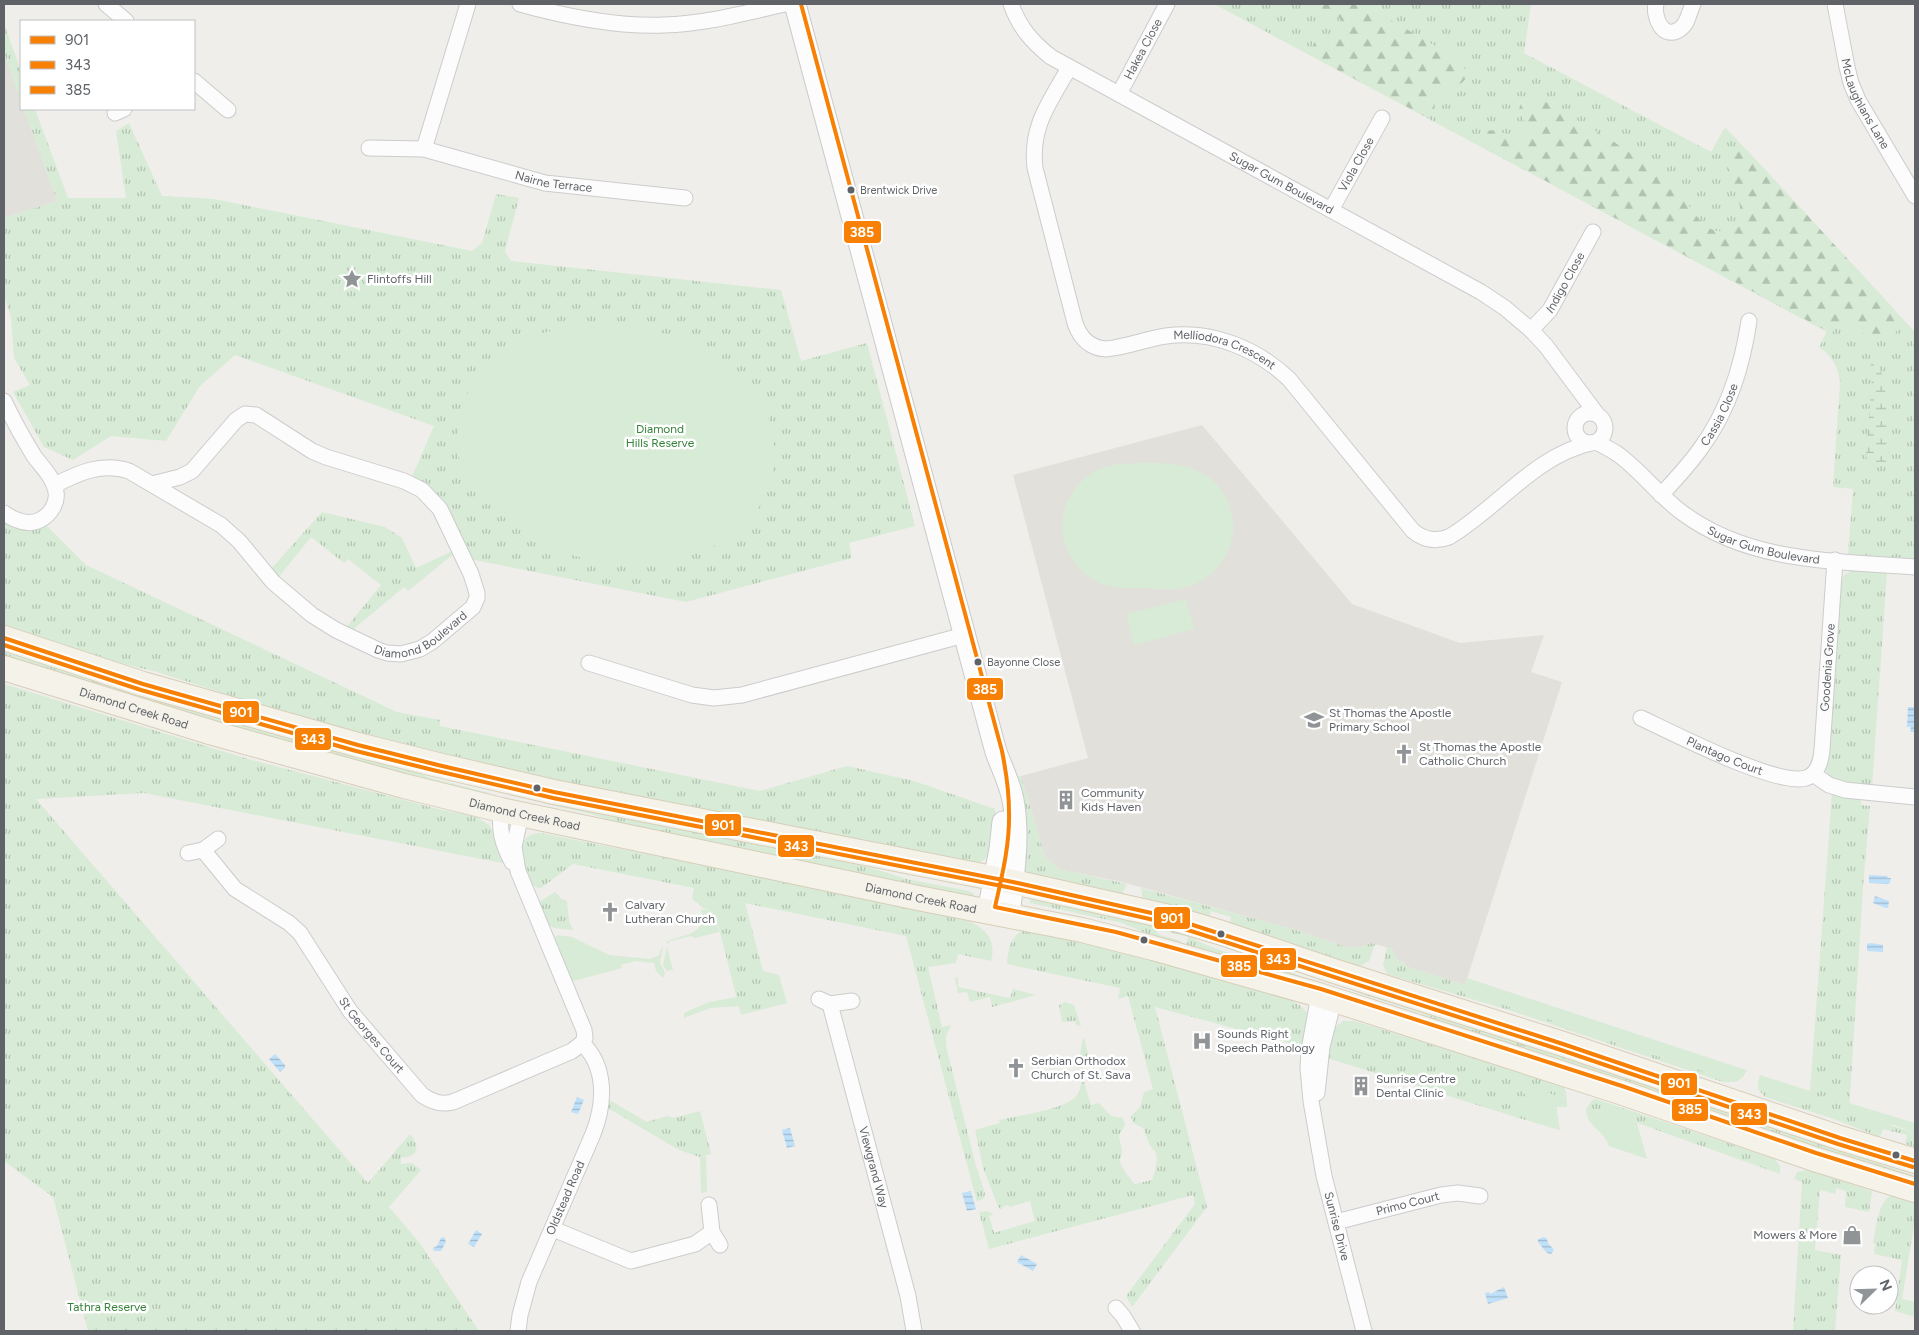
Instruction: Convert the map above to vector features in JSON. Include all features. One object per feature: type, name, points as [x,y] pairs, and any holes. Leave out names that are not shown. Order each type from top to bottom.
[{"type":"main road","points":[[4,638],[95,670],[237,711],[358,745],[519,784],[1003,880],[1165,916],[1222,932],[1334,971],[1554,1041],[1840,1138],[1915,1161]]},
{"type":"main road","name":"Diamond Creek Road","points":[[4,668],[222,736],[404,786],[511,812],[1124,940],[1327,998],[1620,1092],[1807,1156],[1915,1190]]},
{"type":"main road","points":[[511,812],[507,792],[519,784]]},
{"type":"main road","name":"Sunrise Drive","points":[[1327,998],[1322,983],[1328,974],[1334,971]]},
{"type":"street","points":[[106,4],[125,20]]},
{"type":"street","points":[[424,149],[468,4]]},
{"type":"street","points":[[520,4],[592,20],[664,25],[726,18],[785,4]]},
{"type":"street","points":[[795,4],[996,752],[1002,790],[1003,821],[1000,849],[1003,880],[998,914]]},
{"type":"street","name":"Sugar Gum Boulevard","points":[[1011,4],[1025,34],[1051,57],[1481,292],[1505,308],[1531,330],[1546,346],[1601,419],[1635,469]]},
{"type":"street","name":"Hakea Close","points":[[1119,94],[1167,4]]},
{"type":"street","points":[[1656,4],[1655,16],[1658,22],[1667,32],[1674,32],[1683,26],[1693,4]]},
{"type":"street","name":"McLaughlans Lane","points":[[1835,4],[1851,84],[1858,100],[1915,196]]},
{"type":"street","name":"Melliodora Crescent","points":[[1069,68],[1038,125],[1033,152],[1035,168],[1075,323],[1086,342],[1106,349],[1168,336],[1197,336],[1226,341],[1259,356],[1288,380],[1413,531],[1427,539],[1444,539],[1456,533],[1550,459],[1573,447],[1593,442]]},
{"type":"street","points":[[195,82],[228,110]]},
{"type":"street","name":"Viola Close","points":[[1331,210],[1382,118]]},
{"type":"street","name":"Nairne Terrace","points":[[369,148],[424,149],[545,183],[685,198]]},
{"type":"street","name":"Indigo Close","points":[[1531,330],[1550,310],[1593,232]]},
{"type":"street","name":"Cassia Close","points":[[1661,495],[1702,447],[1722,413],[1739,371],[1749,321]]},
{"type":"street","name":"Sugar Gum Boulevard","points":[[1556,360],[1570,391],[1577,420]]},
{"type":"street","points":[[4,402],[27,444],[55,485],[57,495],[55,504],[41,520],[25,523],[4,513]]},
{"type":"street","points":[[1586,412],[1601,419],[1604,435],[1593,442],[1586,442],[1577,436],[1575,427],[1577,420],[1586,412]]},
{"type":"street","name":"Diamond Boulevard","points":[[55,485],[86,471],[107,467],[129,471],[221,525],[239,541],[273,582],[312,615],[336,630],[387,653],[402,654],[427,645],[466,614],[476,603],[476,587],[471,574],[445,516],[430,496],[404,481],[326,458],[256,415],[245,414],[236,420],[192,472],[152,484]]},
{"type":"street","name":"Melliodora Crescent","points":[[1550,459],[1577,420]]},
{"type":"street","name":"Sugar Gum Boulevard","points":[[1593,442],[1616,453],[1661,495],[1697,523],[1742,544],[1782,556],[1915,567]]},
{"type":"street","name":"Goodenia Grove","points":[[1813,774],[1821,759],[1822,750],[1835,560]]},
{"type":"street","points":[[588,663],[692,695],[724,698],[742,695],[964,635]]},
{"type":"street","name":"Plantago Court","points":[[1641,718],[1725,758],[1775,775],[1798,780],[1813,774]]},
{"type":"street","points":[[1813,774],[1829,785],[1845,790],[1915,797]]},
{"type":"street","points":[[511,812],[518,871]]},
{"type":"street","points":[[511,812],[499,828],[502,841],[518,871],[584,1030],[585,1038],[582,1043]]},
{"type":"street","name":"St Georges Court","points":[[218,839],[196,852],[249,900],[282,918],[300,933],[362,1026],[428,1100],[440,1103],[453,1102],[572,1051],[582,1043]]},
{"type":"street","name":"Sunrise Drive","points":[[1327,998],[1311,1035],[1314,1070],[1311,1101],[1318,1149],[1364,1331]]},
{"type":"street","name":"Viewgrand Way","points":[[852,1001],[825,1002],[908,1296],[914,1331]]},
{"type":"street","name":"Oldstead Road","points":[[518,1331],[526,1292],[593,1134],[600,1113],[602,1088],[599,1071],[594,1055],[582,1043]]},
{"type":"street","name":"Primo Court","points":[[1336,1222],[1441,1195],[1458,1193],[1480,1196]]},
{"type":"street","points":[[553,1229],[631,1261],[716,1239],[709,1204]]},
{"type":"street","points":[[1116,1308],[1132,1331]]},
{"type":"shaded area","points":[[4,52],[20,98],[20,110],[24,110],[57,201],[4,218]]},
{"type":"shaded area","name":"St Thomas the Apostle Primary School","points":[[1202,425],[1352,604],[1460,643],[1544,635],[1531,672],[1562,682],[1465,985],[1405,966],[1405,963],[1397,960],[1392,949],[1371,943],[1359,948],[1354,946],[1352,949],[1292,929],[1122,882],[1059,869],[1045,857],[1021,776],[1088,758],[1013,475]]},
{"type":"green space","points":[[1214,4],[1531,4],[1524,53],[1711,152],[1725,127],[1915,332],[1915,559],[1848,554],[1853,489],[1833,487],[1840,382],[1834,362],[1819,347],[1827,332]]},
{"type":"green space","points":[[1310,4],[1363,4],[1451,55],[1464,67],[1467,76],[1458,85],[1436,93],[1434,112],[1426,117],[1319,60],[1314,55],[1312,47],[1316,41],[1343,38],[1346,35],[1345,28],[1343,23],[1334,14]]},
{"type":"green space","points":[[4,24],[20,68],[20,98],[4,52]]},
{"type":"green space","points":[[1532,97],[1542,100],[1597,132],[1668,179],[1679,190],[1698,218],[1710,229],[1717,231],[1729,228],[1739,214],[1739,202],[1728,163],[1729,156],[1735,151],[1746,149],[1893,308],[1898,326],[1894,335],[1890,338],[1876,339],[1853,326],[1845,324],[1839,326],[1823,340],[1827,331],[1484,148],[1480,143],[1480,136],[1491,130],[1515,138],[1528,138],[1528,127],[1520,111],[1520,106],[1524,101]]},
{"type":"green space","name":"Diamond Hills Reserve","points":[[24,110],[35,110],[68,198],[126,198],[116,131],[129,123],[162,196],[214,199],[472,251],[482,243],[496,194],[519,198],[505,251],[511,261],[781,290],[801,361],[867,343],[915,526],[849,543],[852,558],[686,602],[469,559],[411,479],[434,426],[235,355],[200,386],[166,441],[111,436],[73,460],[44,447],[13,392],[30,385],[14,358],[11,317],[4,295],[4,218],[57,201]]},
{"type":"green space","points":[[604,323],[658,332],[697,346],[714,356],[739,377],[763,405],[769,419],[774,442],[774,465],[770,485],[762,502],[751,518],[738,530],[705,550],[667,560],[634,563],[599,560],[564,553],[534,539],[507,519],[478,492],[470,482],[461,464],[457,436],[462,408],[471,386],[484,368],[500,354],[518,343],[538,335],[581,325]]},
{"type":"green space","points":[[1871,355],[1874,356],[1883,377],[1887,403],[1889,456],[1883,466],[1875,466],[1866,457],[1872,377]]},
{"type":"green space","points":[[1117,464],[1178,465],[1205,475],[1217,485],[1229,506],[1233,518],[1233,531],[1231,542],[1222,561],[1207,577],[1188,587],[1177,589],[1120,588],[1105,585],[1094,580],[1075,563],[1069,553],[1063,529],[1066,505],[1074,490],[1086,478],[1100,469]]},
{"type":"green space","points":[[322,512],[385,527],[402,538],[416,568],[455,550],[456,552],[408,591],[404,587],[350,632],[345,629],[381,585],[348,559],[344,563],[311,537],[277,579],[270,570]]},
{"type":"green space","points":[[4,522],[25,528],[46,525],[86,565],[397,712],[440,720],[440,726],[760,791],[847,766],[914,781],[995,809],[991,850],[982,861],[974,864],[623,793],[568,784],[356,732],[273,709],[157,672],[91,656],[4,626]]},
{"type":"green space","points":[[1852,570],[1887,572],[1872,787],[1846,785],[1834,781],[1826,771],[1840,582],[1844,575]]},
{"type":"green space","points":[[1186,599],[1194,629],[1134,645],[1126,614]]},
{"type":"green space","points":[[4,646],[384,760],[434,779],[490,793],[489,798],[416,781],[4,660]]},
{"type":"green space","name":"Tathra Reserve","points":[[4,684],[248,759],[442,810],[475,816],[489,825],[507,864],[144,793],[36,799],[368,1183],[410,1134],[416,1143],[416,1150],[411,1156],[401,1158],[401,1164],[412,1163],[421,1170],[389,1207],[419,1242],[479,1331],[88,1331],[53,1197],[4,1161]]},
{"type":"green space","points":[[1021,776],[1045,857],[1059,869],[1127,884],[1122,894],[1025,873],[1020,868],[1014,778]]},
{"type":"green space","points":[[1832,793],[1861,798],[1861,805],[1870,806],[1849,1112],[1915,1133],[1915,1147],[1905,1144],[1907,1135],[1883,1129],[1880,1137],[1834,1119],[1765,1097],[1758,1089],[1806,1105],[1810,1091]]},
{"type":"green space","points":[[543,797],[839,858],[907,879],[969,891],[974,896],[971,897],[623,825],[591,814],[542,803]]},
{"type":"green space","points":[[541,833],[936,912],[957,917],[977,925],[985,931],[993,949],[991,961],[958,954],[956,963],[928,967],[942,1027],[951,1025],[946,1036],[946,1046],[976,1166],[985,1193],[984,1198],[977,1202],[906,936],[745,903],[763,971],[779,975],[787,1003],[741,1015],[715,913],[705,909],[692,899],[694,888],[573,864],[541,888],[535,886],[529,881],[525,872],[521,851],[523,842],[530,835]]},
{"type":"green space","points":[[1141,888],[1292,929],[1352,949],[1353,946],[1359,948],[1371,943],[1375,944],[1369,961],[1360,966],[1229,925],[1231,917],[1211,911],[1209,918],[1143,900]]},
{"type":"green space","points":[[555,892],[560,898],[567,901],[569,921],[573,930],[554,928],[549,925],[539,902]]},
{"type":"green space","points":[[1030,896],[1160,925],[1157,934],[1181,941],[1180,945],[1122,923],[1030,903]]},
{"type":"green space","points":[[701,909],[715,913],[719,932],[695,938],[691,936],[670,941],[668,944],[666,942],[692,933],[697,929],[702,918]]},
{"type":"green space","points":[[1166,927],[1213,948],[1275,966],[1306,979],[1186,946],[1188,937],[1165,931]]},
{"type":"green space","points":[[1025,930],[1132,953],[1291,1000],[1301,1006],[1307,1013],[1304,1047],[1155,1007],[1207,1207],[1132,1307],[1126,1296],[1195,1204],[1193,1195],[989,1249],[979,1212],[992,1213],[993,1215],[989,1216],[994,1233],[1035,1221],[1030,1201],[1010,1207],[1008,1205],[1001,1210],[998,1206],[983,1168],[975,1130],[1000,1123],[999,1120],[1067,1103],[1076,1096],[1081,1082],[1084,1082],[1091,1105],[1099,1103],[1111,1116],[1123,1118],[1125,1125],[1119,1135],[1122,1151],[1120,1162],[1135,1184],[1152,1180],[1157,1155],[1143,1128],[1133,1123],[1131,1116],[1140,1107],[1144,1092],[1153,1089],[1128,996],[1118,999],[1120,988],[1007,964],[1008,953],[1013,939]]},
{"type":"green space","points":[[557,935],[572,937],[609,955],[650,959],[659,955],[663,947],[660,962],[665,973],[663,978],[656,971],[654,963],[635,961],[621,965],[622,968],[570,982],[554,939]]},
{"type":"green space","points":[[667,947],[673,970],[667,971],[663,965]]},
{"type":"green space","points":[[1387,947],[1393,949],[1397,960],[1406,964],[1405,966],[1465,985],[1463,993],[1524,1011],[1736,1082],[1723,1082],[1512,1011],[1387,974],[1383,965]]},
{"type":"green space","points":[[956,977],[958,978],[958,987],[1010,998],[1013,989],[1036,995],[992,1007],[990,997],[970,1002],[967,992],[958,993]]},
{"type":"green space","points":[[1467,978],[1747,1070],[1743,1077],[1736,1082],[1524,1011],[1462,993]]},
{"type":"green space","points":[[1357,986],[1915,1176],[1915,1182],[1466,1034],[1421,1013],[1355,992]]},
{"type":"green space","points":[[737,997],[739,1006],[710,1008],[684,1018],[684,1013],[709,1002]]},
{"type":"green space","points":[[1065,1002],[1074,1005],[1081,1026],[1076,1025],[1075,1021],[1062,1022],[1059,1005]]},
{"type":"green space","points":[[1343,1021],[1354,1021],[1542,1078],[1564,1087],[1567,1103],[1563,1098],[1523,1085],[1532,1122],[1327,1058],[1333,1029]]},
{"type":"green space","points":[[1083,1039],[1091,1065],[1077,1069]]},
{"type":"green space","points":[[1760,1075],[1810,1091],[1806,1105],[1758,1089]]},
{"type":"green space","points":[[1522,1084],[1563,1098],[1567,1103],[1567,1107],[1557,1107],[1560,1130],[1532,1122]]},
{"type":"green space","points":[[606,1098],[647,1122],[667,1116],[674,1118],[700,1111],[711,1154],[700,1157],[679,1150],[606,1107]]},
{"type":"green space","points":[[1596,1099],[1775,1159],[1780,1166],[1780,1174],[1615,1115],[1586,1109],[1592,1100]]},
{"type":"green space","points":[[1849,1103],[1915,1123],[1915,1133],[1894,1125],[1883,1124],[1852,1115],[1849,1112]]},
{"type":"green space","points":[[1586,1109],[1615,1115],[1637,1123],[1647,1159],[1609,1146],[1603,1136],[1592,1125]]},
{"type":"green space","points":[[706,1156],[707,1192],[701,1193],[700,1157]]},
{"type":"green space","points":[[1807,1170],[1872,1191],[1869,1212],[1845,1207],[1846,1191],[1836,1188],[1836,1194],[1820,1190],[1815,1250],[1841,1255],[1835,1331],[1793,1331],[1802,1182],[1794,1179],[1797,1172]]},
{"type":"green space","points":[[1890,1196],[1914,1203],[1915,1225],[1902,1299],[1915,1302],[1915,1317],[1899,1312],[1899,1282],[1902,1260],[1874,1254],[1875,1244],[1873,1243],[1878,1218],[1882,1205]]},
{"type":"water","points":[[1908,707],[1915,707],[1915,732],[1910,732],[1911,727],[1907,727]]},
{"type":"water","points":[[1869,875],[1888,876],[1887,878],[1891,878],[1890,883],[1869,883]]},
{"type":"water","points":[[1875,896],[1889,901],[1888,908],[1873,903]]},
{"type":"water","points":[[1867,944],[1883,945],[1883,952],[1867,951]]},
{"type":"water","points":[[275,1054],[285,1065],[285,1068],[280,1072],[269,1059]]},
{"type":"water","points":[[577,1097],[584,1100],[578,1114],[571,1112]]},
{"type":"water","points":[[790,1128],[795,1146],[787,1148],[782,1130]]},
{"type":"water","points":[[971,1191],[976,1209],[967,1211],[962,1193]]},
{"type":"water","points":[[476,1230],[482,1234],[474,1247],[468,1244]]},
{"type":"water","points":[[444,1237],[446,1242],[441,1251],[434,1251],[433,1248]]},
{"type":"water","points":[[1544,1237],[1554,1250],[1551,1254],[1547,1253],[1538,1242],[1538,1239]]},
{"type":"water","points":[[1021,1255],[1037,1264],[1033,1271],[1017,1262]]},
{"type":"water","points":[[1504,1287],[1508,1298],[1488,1304],[1485,1293],[1489,1292],[1490,1294]]},
{"type":"transit line","name":"385","points":[[801,4],[1002,751],[1008,789],[1009,824],[1005,860],[995,907],[1116,932],[1321,989],[1622,1086],[1816,1153],[1915,1184]]},
{"type":"transit line","name":"901","points":[[4,638],[143,684],[358,745],[438,765],[554,792],[1013,882],[1165,916],[1563,1044],[1840,1138],[1915,1161]]},
{"type":"transit line","name":"343","points":[[4,645],[141,690],[356,751],[437,771],[553,798],[1012,888],[1163,922],[1561,1050],[1838,1144],[1913,1167]]},
{"type":"place","name":"Brentwick Drive","points":[[851,190]]},
{"type":"place","name":"Flintoffs Hill","points":[[352,279]]},
{"type":"place","name":"Bayonne Close","points":[[978,662]]},
{"type":"place","name":"St Thomas the Apostle Primary School","points":[[1314,720]]},
{"type":"place","name":"St Thomas the Apostle Catholic Church","points":[[1404,754]]},
{"type":"place","name":"Community Kids Haven","points":[[1066,800]]},
{"type":"place","name":"Calvary Lutheran Church","points":[[610,912]]},
{"type":"place","name":"Sounds Right Speech Pathology","points":[[1202,1041]]},
{"type":"place","name":"Serbian Orthodox Church of St. Sava","points":[[1016,1068]]},
{"type":"place","name":"Sunrise Centre Dental Clinic","points":[[1361,1086]]},
{"type":"place","name":"Mowers & More","points":[[1852,1235]]}]
